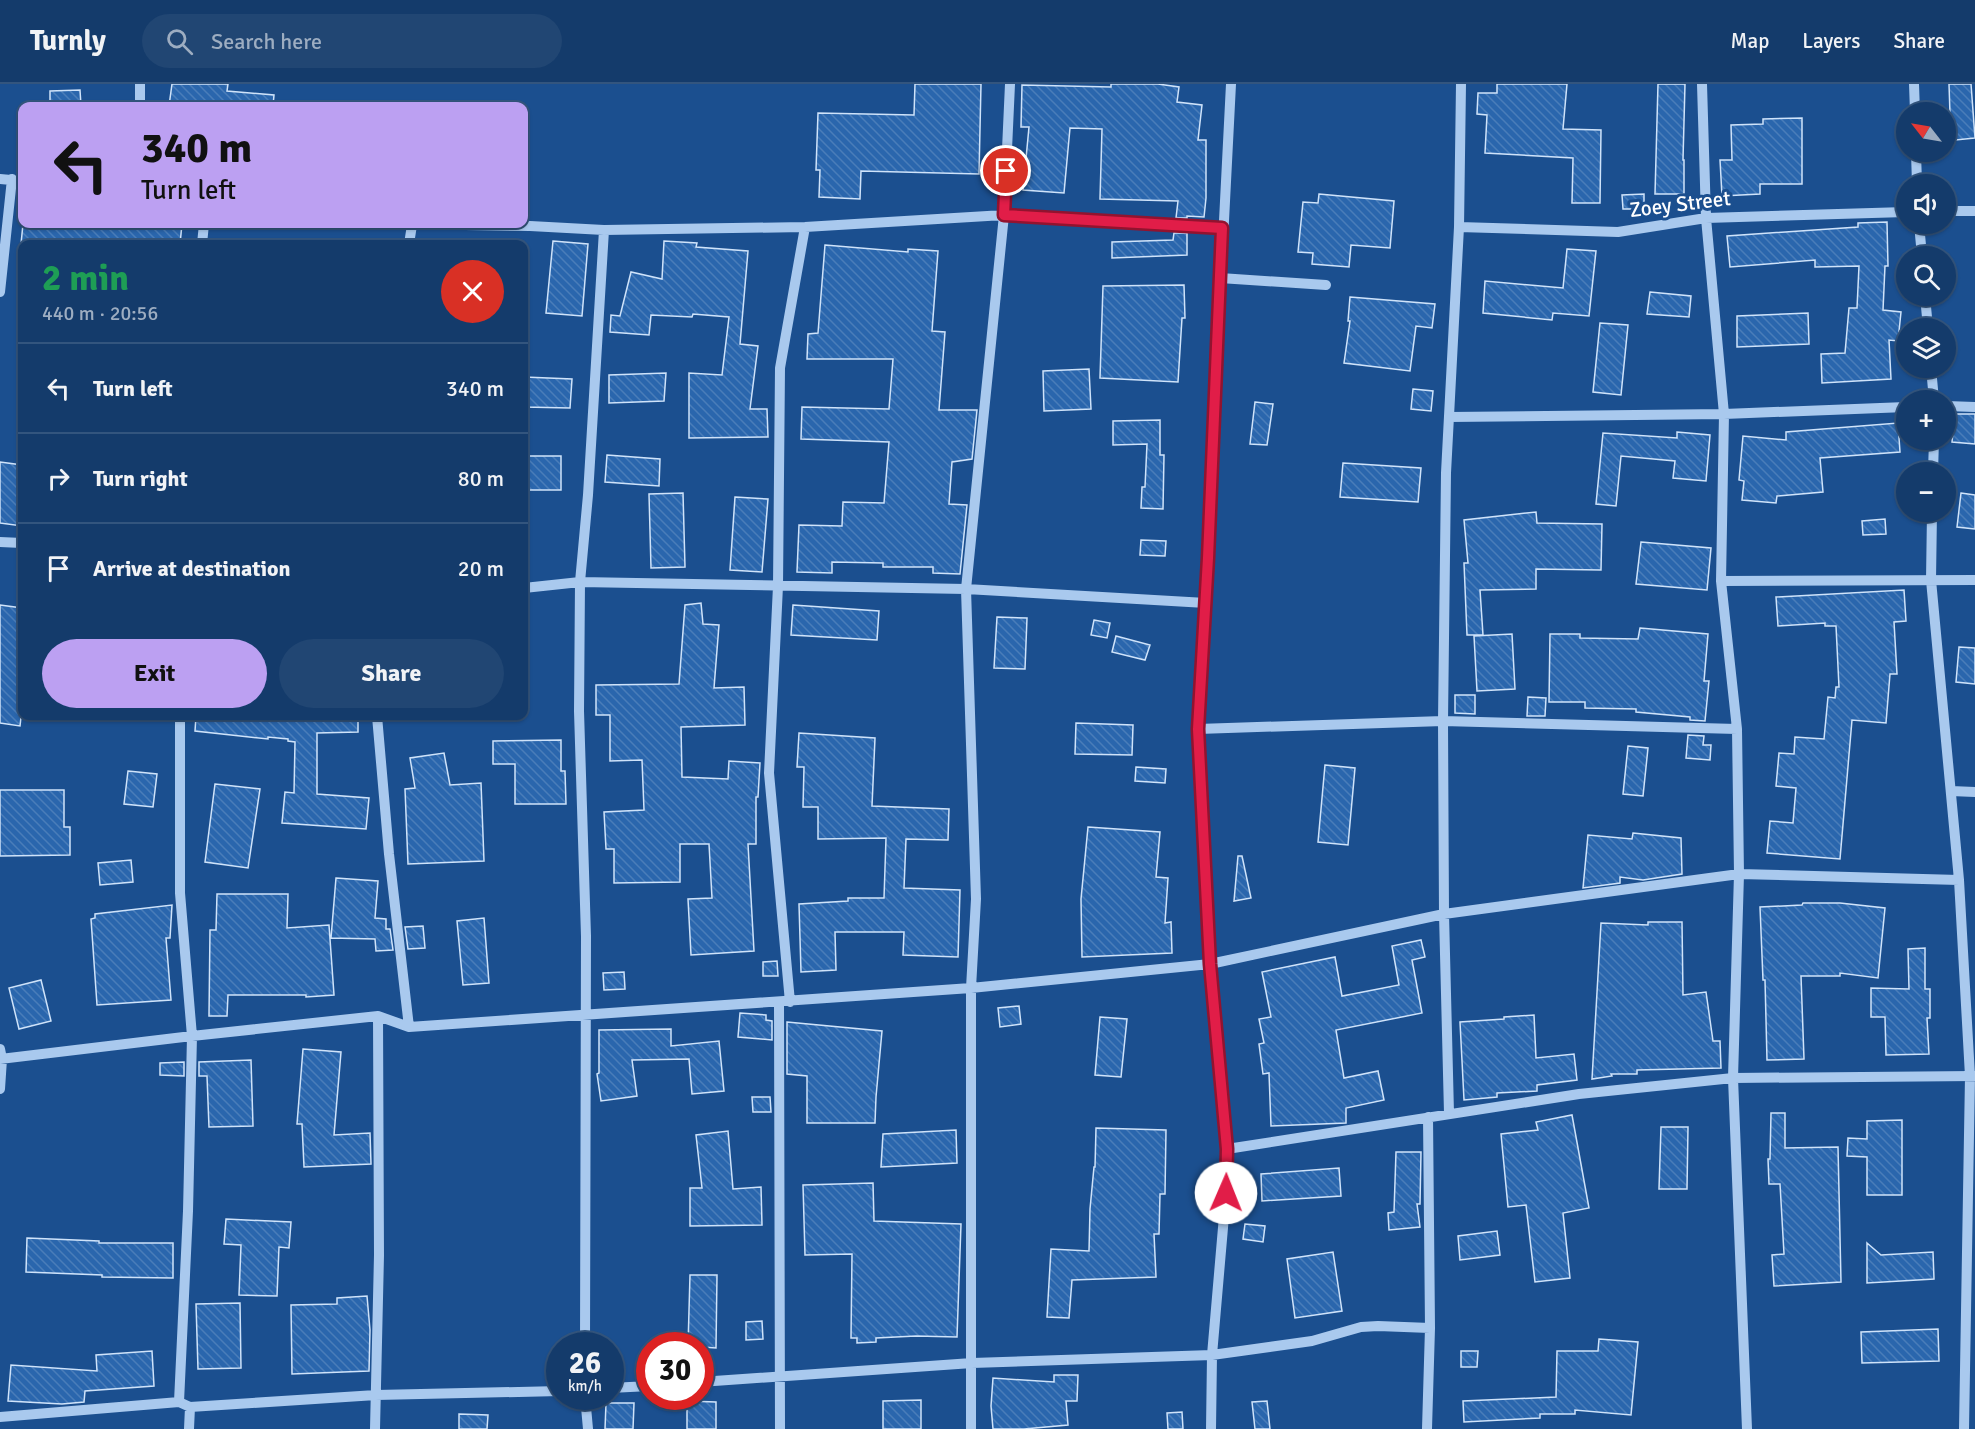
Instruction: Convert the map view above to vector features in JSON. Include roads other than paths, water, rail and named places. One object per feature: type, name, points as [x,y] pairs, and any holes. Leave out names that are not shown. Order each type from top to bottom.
[{"type":"street","points":[[140,84],[140,102]]},
{"type":"street","points":[[971,1429],[971,988],[975,899],[966,589],[1004,215],[1010,84]]},
{"type":"street","points":[[1211,1429],[1212,1355],[1226,1193],[1227,1149],[1210,964],[1198,729],[1231,84]]},
{"type":"street","points":[[1449,1113],[1444,914],[1443,721],[1446,472],[1459,227],[1461,84]]},
{"type":"street","points":[[1702,84],[1706,218],[1724,414],[1721,581],[1737,729],[1739,874],[1733,1078],[1747,1429]]},
{"type":"street","points":[[1914,84],[1915,102]]},
{"type":"street","points":[[0,179],[17,180],[0,292]]},
{"type":"street","points":[[1956,211],[1975,212]]},
{"type":"street","name":"Zoey Street","points":[[1459,227],[1618,232],[1706,218],[1896,212]]},
{"type":"street","points":[[528,226],[604,230],[805,227],[1004,215],[1222,228]]},
{"type":"street","points":[[790,1002],[769,773],[778,586],[780,368],[805,227]]},
{"type":"street","points":[[585,1332],[586,936],[579,711],[580,582],[588,495],[604,230]]},
{"type":"street","points":[[1220,278],[1326,285]]},
{"type":"street","points":[[1956,406],[1975,407]]},
{"type":"street","points":[[1449,417],[1724,414],[1896,407]]},
{"type":"street","points":[[1932,522],[1931,580],[1959,880],[1973,1076],[1964,1429]]},
{"type":"street","points":[[0,542],[18,543]]},
{"type":"street","points":[[1721,581],[1975,580]]},
{"type":"street","points":[[528,588],[580,582],[966,589],[1206,603]]},
{"type":"street","points":[[180,720],[180,893],[192,1036],[184,1404],[189,1429]]},
{"type":"street","points":[[377,720],[389,854],[409,1027]]},
{"type":"street","points":[[1198,729],[1443,721],[1737,729]]},
{"type":"street","points":[[1951,791],[1975,792]]},
{"type":"street","points":[[0,1089],[0,1056],[378,1016],[409,1027],[971,988],[1210,964],[1444,914],[1739,874],[1959,880]]},
{"type":"street","points":[[779,1003],[780,1429]]},
{"type":"street","points":[[375,1429],[379,1255],[378,1016]]},
{"type":"street","points":[[1227,1149],[1579,1094],[1733,1078],[1973,1076]]},
{"type":"street","points":[[1427,1429],[1430,1328],[1428,1117]]},
{"type":"street","points":[[714,1381],[972,1363],[1212,1355],[1312,1341],[1361,1327],[1430,1328]]},
{"type":"street","points":[[0,1417],[184,1404],[376,1395],[546,1391]]},
{"type":"street","points":[[586,1410],[588,1429]]}]
